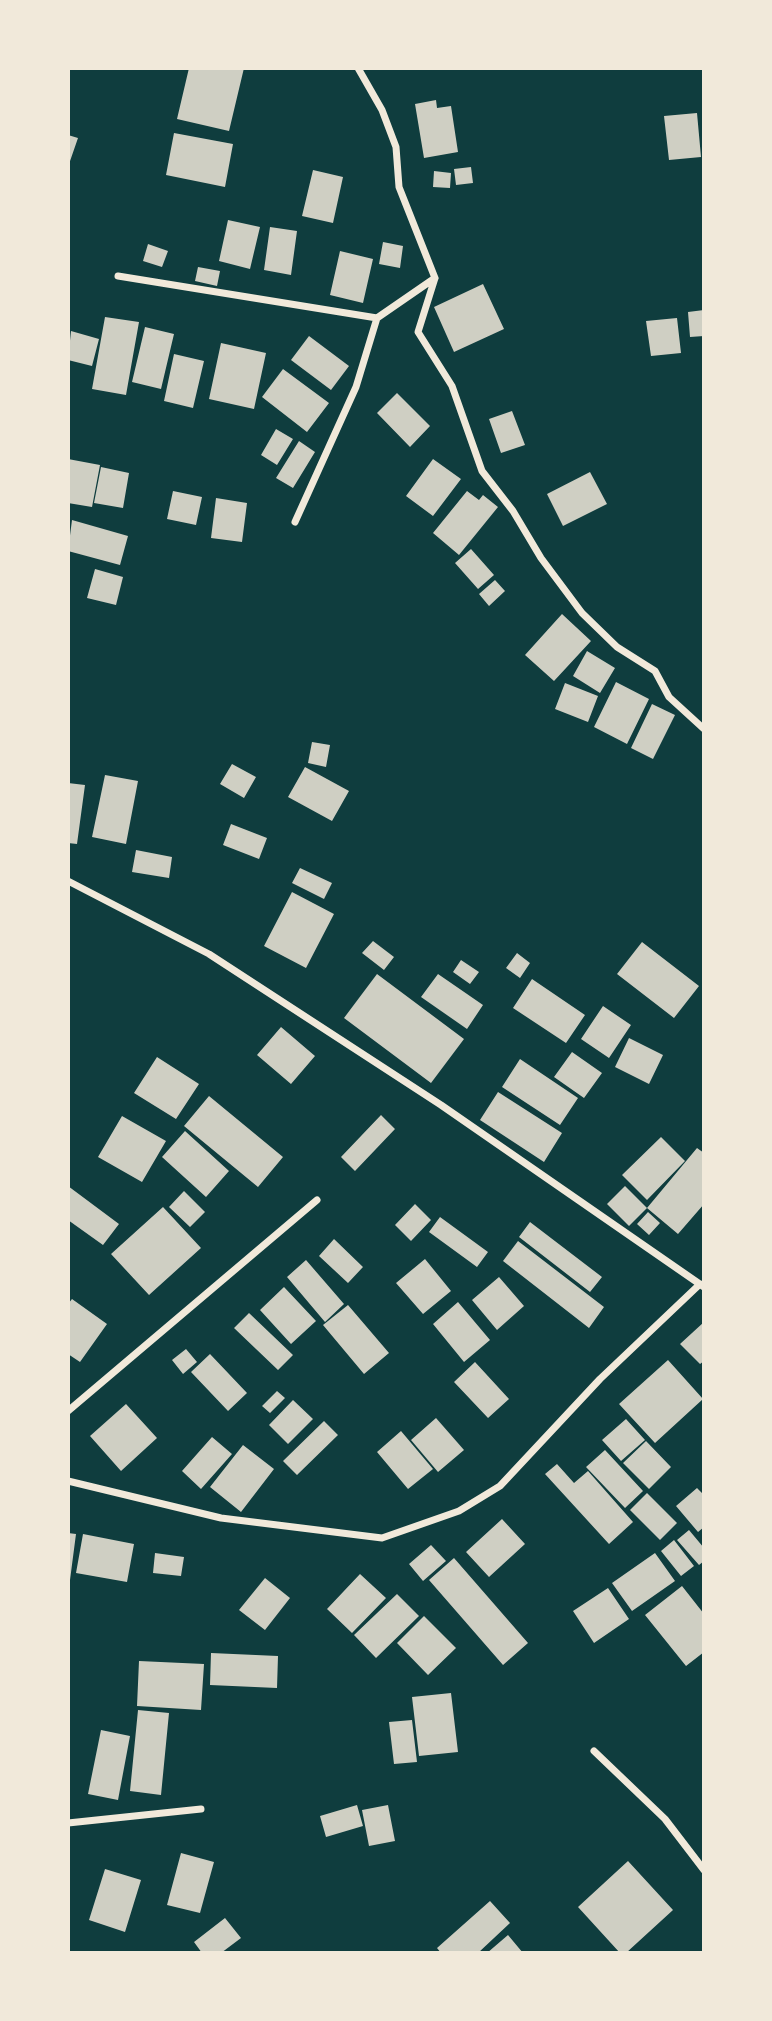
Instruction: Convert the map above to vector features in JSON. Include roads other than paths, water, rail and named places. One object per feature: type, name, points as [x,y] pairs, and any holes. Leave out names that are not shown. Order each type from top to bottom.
[{"type":"street","points":[[358,68],[382,110],[396,147],[399,187],[435,278],[418,332],[452,386],[482,471],[513,510],[541,558],[582,614],[617,647],[655,671],[669,696],[704,729]]},
{"type":"street","points":[[118,276],[376,318]]},
{"type":"street","points":[[295,523],[356,387],[376,318],[435,278]]},
{"type":"street","points":[[68,881],[209,954],[441,1105],[702,1286],[600,1379],[500,1486],[459,1511],[382,1538],[221,1518],[68,1481]]},
{"type":"street","points":[[68,1411],[317,1200]]},
{"type":"street","points":[[594,1751],[665,1819],[704,1870]]},
{"type":"street","points":[[68,1823],[201,1809]]}]
